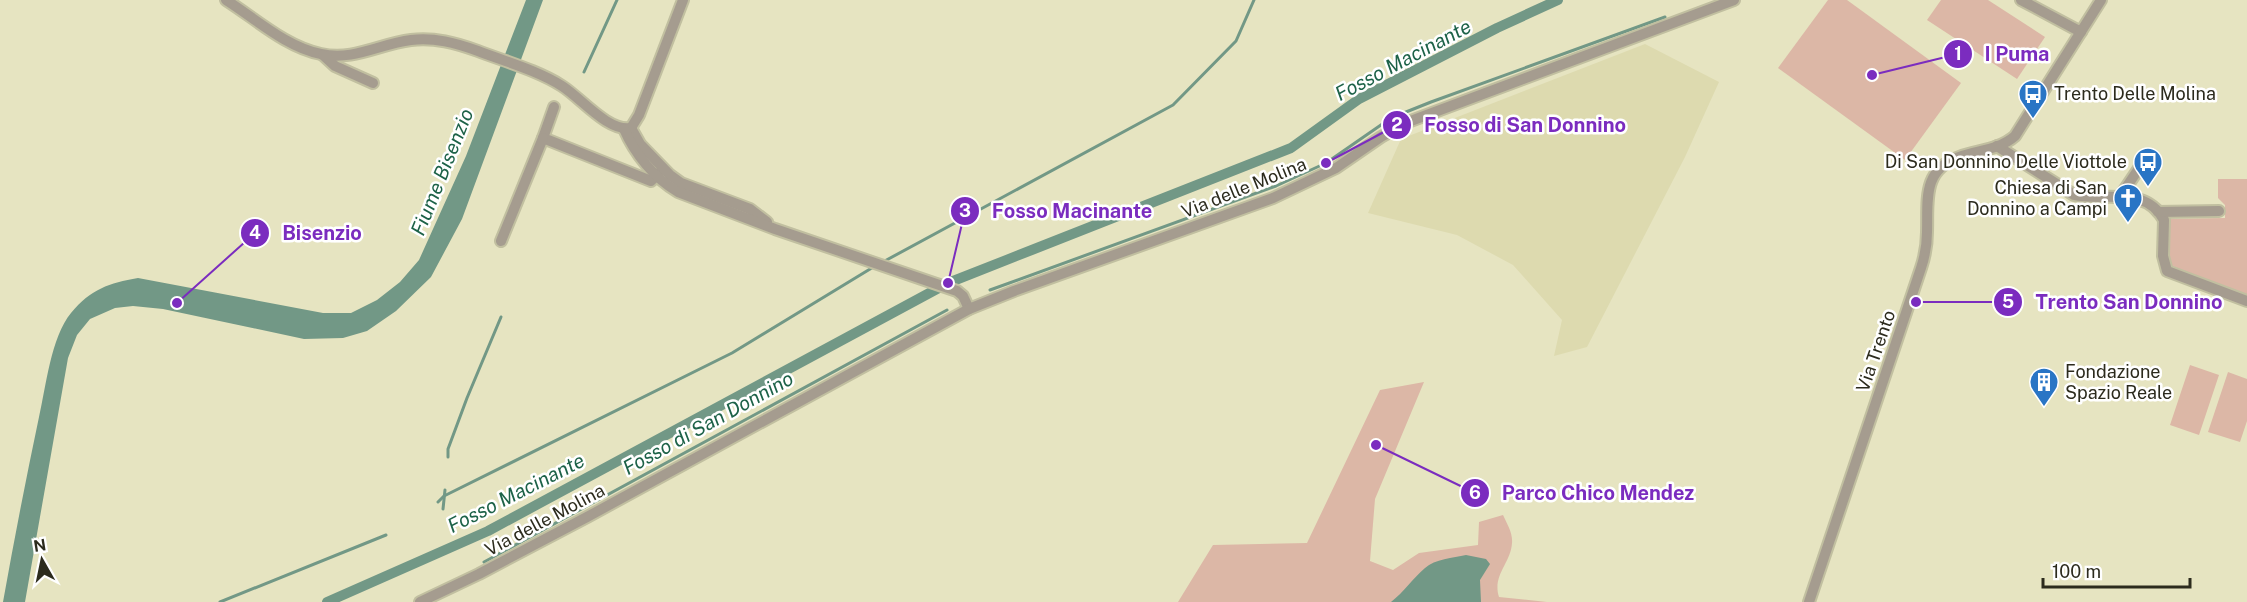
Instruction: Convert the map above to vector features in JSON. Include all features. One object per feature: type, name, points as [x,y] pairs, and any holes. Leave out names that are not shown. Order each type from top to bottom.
[{"type":"street","points":[[226,0],[273,32],[300,47],[323,55],[346,57],[410,40],[430,39],[451,42],[541,76],[560,85],[607,122],[628,128],[660,172],[681,183],[750,209],[775,229],[948,288],[963,296],[969,309]]},
{"type":"street","points":[[628,128],[639,115],[682,0]]},
{"type":"street","name":"Via delle Molina","points":[[420,602],[578,522],[969,309],[1273,198],[1336,168],[1381,136],[1408,122],[1734,0]]},
{"type":"street","points":[[2021,0],[2081,32]]},
{"type":"street","name":"Via Trento","points":[[1809,602],[1926,251],[1928,194],[1935,173],[1950,161],[2005,144],[2015,136],[2101,0]]},
{"type":"street","points":[[323,55],[335,66],[372,83]]},
{"type":"street","points":[[501,241],[554,107]]},
{"type":"street","points":[[543,138],[651,181],[660,172]]},
{"type":"street","points":[[1997,146],[2074,195],[2084,197],[2121,195],[2140,200],[2158,212],[2164,220],[2163,256],[2167,271],[2247,301]]},
{"type":"street","points":[[2121,195],[2146,158]]},
{"type":"street","points":[[2158,212],[2219,211]]},
{"type":"shaded area","points":[[526,0],[543,0],[462,219],[431,277],[396,311],[367,331],[343,338],[304,339],[163,309],[133,306],[115,308],[90,319],[77,335],[68,358],[25,602],[3,602],[50,363],[64,323],[71,313],[86,298],[101,288],[138,278],[323,313],[351,313],[377,300],[400,282],[419,260],[466,156]]},
{"type":"shaded area","points":[[1828,0],[1847,0],[1961,83],[1905,160],[1778,68]]},
{"type":"shaded area","points":[[1941,0],[1988,0],[2045,37],[2017,79],[1927,20]]},
{"type":"shaded area","points":[[1645,44],[1719,82],[1685,157],[1587,347],[1554,356],[1562,320],[1513,265],[1457,235],[1368,213],[1401,139]]},
{"type":"shaded area","points":[[2218,179],[2247,179],[2247,297],[2170,265],[2166,219],[2225,218],[2225,205],[2218,198]]},
{"type":"shaded area","points":[[2190,365],[2219,375],[2199,435],[2170,425]]},
{"type":"shaded area","points":[[2228,372],[2247,379],[2247,421],[2240,442],[2208,432]]},
{"type":"shaded area","points":[[1424,382],[1375,499],[1370,561],[1393,570],[1419,553],[1478,545],[1479,522],[1503,515],[1511,532],[1512,543],[1509,557],[1498,582],[1499,597],[1547,602],[1178,602],[1213,545],[1307,543],[1380,390]]},
{"type":"shaded area","points":[[1466,555],[1486,559],[1490,564],[1480,580],[1481,602],[1391,602],[1429,565],[1444,559]]},
{"type":"waterway","points":[[584,72],[617,0]]},
{"type":"waterway","points":[[881,263],[1173,105],[1236,41],[1254,0]]},
{"type":"waterway","name":"Fosso Macinante","points":[[327,602],[488,531],[948,283],[1291,148],[1359,99],[1497,28],[1558,0]]},
{"type":"waterway","name":"Fosso di San Donnino","points":[[990,290],[1276,186],[1326,163],[1391,118],[1665,17]]},
{"type":"waterway","points":[[438,502],[444,496],[732,353],[875,266]]},
{"type":"waterway","name":"Fosso di San Donnino","points":[[484,562],[947,310]]},
{"type":"waterway","points":[[448,457],[448,449],[467,398],[501,317]]},
{"type":"waterway","points":[[443,509],[445,490]]},
{"type":"waterway","points":[[220,602],[386,535]]},
{"type":"place","name":"I Puma","points":[[1872,75]]},
{"type":"place","name":"Trento Delle Molina","points":[[2033,120]]},
{"type":"place","name":"Fosso di San Donnino","points":[[1326,163]]},
{"type":"place","name":"Di San Donnino Delle Viottole","points":[[2148,188]]},
{"type":"place","name":"Chiesa di San Donnino a Campi","points":[[2128,224]]},
{"type":"place","name":"Fosso Macinante","points":[[948,283]]},
{"type":"place","name":"Trento San Donnino","points":[[1916,302]]},
{"type":"place","name":"Bisenzio","points":[[177,303]]},
{"type":"place","name":"Fondazione Spazio Reale","points":[[2044,408]]},
{"type":"place","name":"Parco Chico Mendez","points":[[1376,445]]},
{"type":"water label","name":"Fiume Bisenzio","points":[[442,172]]}]
